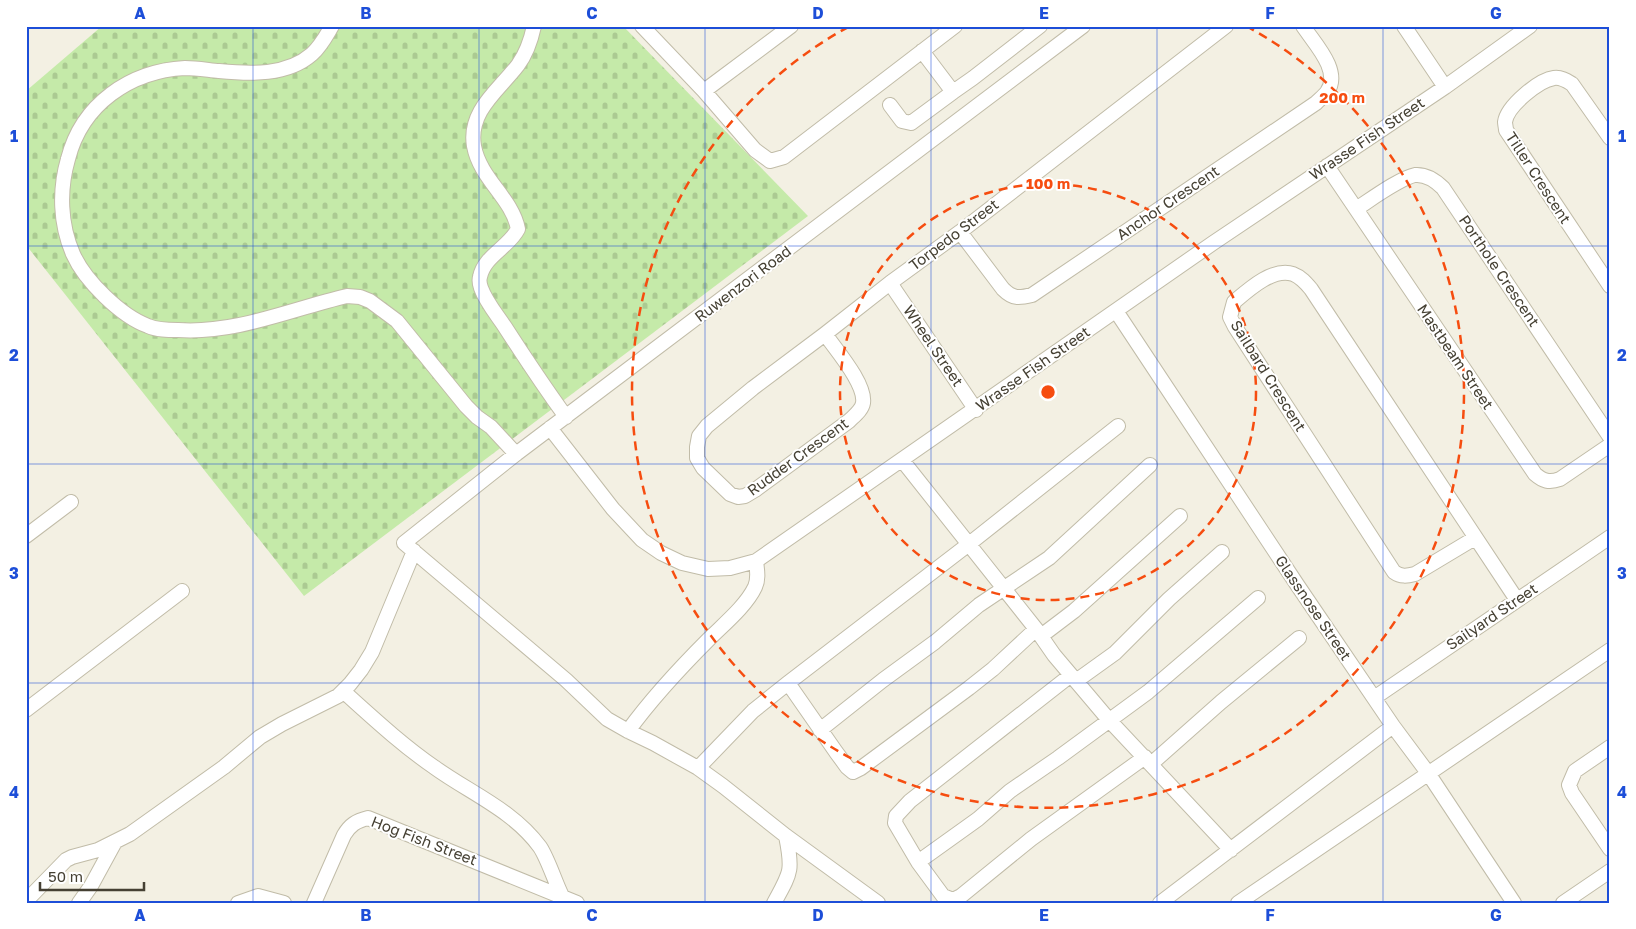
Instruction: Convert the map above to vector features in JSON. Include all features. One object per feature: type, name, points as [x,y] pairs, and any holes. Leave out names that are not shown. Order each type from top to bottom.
[{"type":"street","points":[[332,26],[312,54],[295,65],[272,72],[239,73],[185,68],[160,72],[140,77],[105,98],[81,128],[70,151],[64,174],[62,205],[65,233],[74,256],[86,276],[115,306],[132,320],[150,327],[197,332],[224,329],[347,296],[360,296],[397,321],[466,406],[491,427],[516,454]]},
{"type":"street","points":[[534,26],[527,49],[519,64],[480,109],[473,131],[478,163],[512,213],[518,229],[514,238],[487,263],[479,279],[481,288],[490,304],[566,417]]},
{"type":"street","points":[[642,26],[755,150],[770,161],[784,157],[955,26]]},
{"type":"street","points":[[704,92],[791,26]]},
{"type":"street","points":[[890,106],[902,121],[911,123],[1040,26]]},
{"type":"street","name":"Ruwenzori Road","points":[[409,547],[516,454],[1083,26]]},
{"type":"street","name":"Torpedo Street","points":[[707,426],[753,388],[960,232],[1226,26]]},
{"type":"street","name":"Anchor Crescent","points":[[960,232],[1010,296],[1032,295],[1316,103],[1328,91],[1332,78],[1328,63],[1303,26]]},
{"type":"street","points":[[1404,26],[1445,87]]},
{"type":"street","name":"Wrasse Fish Street","points":[[550,428],[613,510],[642,540],[661,553],[682,563],[708,569],[730,568],[756,561],[1116,311],[1445,87],[1530,26]]},
{"type":"street","points":[[922,51],[953,92]]},
{"type":"street","name":"Tiller Crescent","points":[[1610,138],[1572,84],[1566,80],[1556,78],[1548,79],[1536,85],[1511,110],[1505,123],[1506,130],[1610,286]]},
{"type":"street","name":"Mastbeam Street","points":[[1327,166],[1534,474],[1542,480],[1552,482],[1560,479],[1610,446]]},
{"type":"street","name":"Porthole Crescent","points":[[1356,209],[1415,175],[1426,176],[1435,180],[1449,196],[1610,437]]},
{"type":"street","name":"Sailbard Crescent","points":[[1475,538],[1415,574],[1403,576],[1394,572],[1235,327],[1230,317],[1234,302],[1266,278],[1281,272],[1292,274],[1303,280],[1517,600]]},
{"type":"street","name":"Wheel Street","points":[[890,283],[976,410]]},
{"type":"street","name":"Glassnose Street","points":[[1116,311],[1374,698],[1428,773],[1514,903]]},
{"type":"street","name":"Rudder Crescent","points":[[707,426],[699,436],[698,458],[703,468],[720,485],[730,494],[738,497],[745,496],[756,490],[849,421],[860,410],[863,403],[862,392],[858,382],[825,334]]},
{"type":"street","points":[[698,768],[752,712],[970,544],[1118,426]]},
{"type":"street","points":[[902,460],[970,544],[1054,654],[1109,720],[1231,850]]},
{"type":"street","points":[[820,730],[883,680],[936,642],[979,605],[1049,558],[1150,465]]},
{"type":"street","points":[[26,536],[71,502]]},
{"type":"street","points":[[788,683],[847,767],[851,771],[857,771],[969,688],[1038,632],[1074,612],[1180,516]]},
{"type":"street","name":"Sailyard Street","points":[[1374,698],[1610,537]]},
{"type":"street","points":[[26,901],[66,860],[98,850],[115,842],[189,793],[260,738],[302,713],[326,703],[343,692],[361,670],[372,652],[409,547],[566,680],[607,718],[698,768],[737,796],[786,836],[878,903]]},
{"type":"street","points":[[1222,552],[1169,599],[1115,653],[1074,678],[902,808],[896,816],[895,823],[918,862],[943,896],[954,900],[961,896],[1030,838],[1148,761],[1299,638]]},
{"type":"street","points":[[628,731],[642,711],[673,676],[748,597],[758,578],[756,561]]},
{"type":"street","points":[[27,708],[182,591]]},
{"type":"street","points":[[918,862],[978,820],[1010,791],[1148,692],[1258,598]]},
{"type":"street","points":[[1238,903],[1610,650]]},
{"type":"street","points":[[343,692],[432,766],[494,804],[518,823],[541,848],[562,896]]},
{"type":"street","points":[[1160,903],[1394,726]]},
{"type":"street","points":[[1610,746],[1575,771],[1569,785],[1572,793],[1610,848]]},
{"type":"street","name":"Hog Fish Street","points":[[314,903],[349,826],[358,820],[368,818],[577,903]]},
{"type":"street","points":[[774,903],[789,875],[791,862],[786,836]]},
{"type":"street","points":[[79,903],[96,878],[115,842]]},
{"type":"street","points":[[1563,903],[1610,871]]},
{"type":"street","points":[[238,903],[258,896],[284,903]]},
{"type":"green space","points":[[102,26],[623,26],[808,216],[304,596],[26,245],[26,91]]}]
